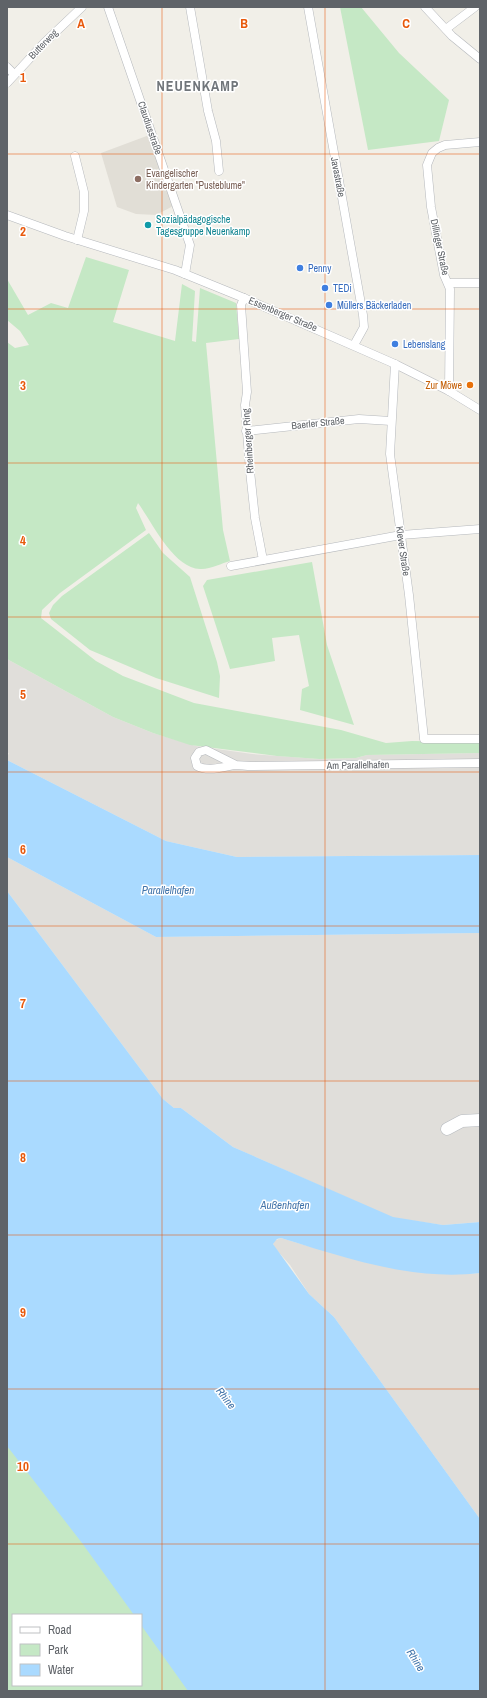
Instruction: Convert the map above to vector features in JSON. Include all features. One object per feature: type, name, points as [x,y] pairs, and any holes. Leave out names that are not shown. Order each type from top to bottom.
[{"type":"street","name":"Butterweg","points":[[7,83],[14,74],[82,7]]},
{"type":"street","name":"Claudiusstraße","points":[[108,7],[190,245],[185,274]]},
{"type":"street","points":[[190,7],[208,111],[216,141],[219,171]]},
{"type":"street","name":"Javastraße","points":[[308,7],[363,315],[364,327],[354,345]]},
{"type":"street","points":[[425,7],[446,29],[480,59]]},
{"type":"street","points":[[446,29],[475,7]]},
{"type":"street","points":[[7,67],[14,74]]},
{"type":"street","name":"Dillinger Straße","points":[[449,391],[451,330],[449,283],[444,275],[432,207],[427,165],[432,153],[438,148],[480,142]]},
{"type":"street","points":[[75,156],[84,192],[84,211],[76,240]]},
{"type":"street","name":"Essenberger Straße","points":[[7,215],[76,240],[185,274],[244,298],[395,364],[449,391],[480,410]]},
{"type":"street","points":[[449,283],[480,283]]},
{"type":"street","name":"Rheinberger Ring","points":[[244,298],[241,304],[247,392],[244,405],[255,518],[263,560]]},
{"type":"street","name":"Klever Straße","points":[[395,364],[391,420],[392,473],[401,535],[424,739],[480,740]]},
{"type":"street","name":"Baerler Straße","points":[[246,431],[358,419],[391,420]]},
{"type":"street","points":[[231,566],[401,535],[480,529]]},
{"type":"street","name":"Am Parallelhafen","points":[[236,765],[480,763]]},
{"type":"street","points":[[447,1129],[462,1121],[480,1120]]},
{"type":"shaded area","name":"Evangelischer Kindergarten \"Pusteblume\"","points":[[152,134],[177,204],[156,215],[136,214],[117,207],[101,153]]},
{"type":"shaded area","points":[[7,659],[113,717],[153,733],[196,746],[252,754],[319,759],[356,758],[367,755],[480,753],[480,855],[237,857],[166,841],[7,760],[7,755],[9,754],[7,751]]},
{"type":"shaded area","points":[[7,857],[156,937],[480,933],[480,1222],[443,1225],[393,1218],[233,1147],[181,1108],[174,1108],[163,1099],[7,891]]},
{"type":"shaded area","points":[[281,1238],[311,1247],[468,1274],[480,1273],[480,1519],[334,1317],[309,1294],[290,1265],[275,1248],[273,1244],[274,1241]]},
{"type":"green space","points":[[340,7],[361,7],[399,53],[449,100],[439,141],[368,150]]},
{"type":"green space","points":[[86,257],[129,270],[113,322],[175,341],[182,284],[195,291],[192,341],[196,342],[200,288],[236,303],[239,339],[206,343],[223,530],[230,561],[204,569],[190,567],[172,553],[138,503],[136,508],[146,530],[60,593],[42,610],[41,618],[96,661],[123,676],[194,703],[341,730],[386,743],[412,741],[480,742],[480,753],[367,755],[356,758],[319,759],[277,756],[190,745],[153,733],[113,717],[7,659],[7,342],[15,348],[29,345],[20,331],[7,320],[7,279],[28,315],[51,303],[68,308]]},
{"type":"green space","points":[[149,533],[163,553],[190,577],[217,662],[220,676],[219,698],[156,678],[90,650],[51,619],[49,613],[53,605],[62,596]]},
{"type":"green space","points":[[312,562],[327,645],[354,725],[300,710],[302,689],[309,686],[299,635],[272,638],[275,661],[230,669],[203,586],[207,580]]},
{"type":"green space","points":[[7,1429],[140,1614],[12,1614],[12,1686],[142,1686],[142,1617],[195,1691],[7,1691]]},
{"type":"water","name":"Parallelhafen","points":[[7,760],[166,841],[237,857],[480,855],[480,933],[156,937],[7,857]]},
{"type":"water","points":[[7,891],[163,1099],[174,1108],[181,1108],[233,1147],[393,1217],[443,1225],[480,1222],[480,1273],[455,1275],[404,1271],[355,1260],[281,1238],[277,1239],[273,1244],[309,1294],[334,1317],[480,1519],[480,1691],[188,1691],[142,1626],[142,1614],[133,1614],[82,1543],[7,1446]]},
{"type":"place","name":"Evangelischer Kindergarten \"Pusteblume\"","points":[[138,179]]},
{"type":"place","name":"Sozialpädagogische Tagesgruppe Neuenkamp","points":[[148,225]]},
{"type":"place","name":"Penny","points":[[300,268]]},
{"type":"place","name":"TEDi","points":[[325,288]]},
{"type":"place","name":"Müllers Bäckerladen","points":[[329,305]]},
{"type":"place","name":"Lebenslang","points":[[395,344]]},
{"type":"place","name":"Zur Möwe","points":[[470,385]]},
{"type":"district","name":"NEUENKAMP","points":[[198,86]]},
{"type":"water label","name":"Außenhafen","points":[[285,1205]]},
{"type":"water label","name":"Rhine","points":[[226,1398]]},
{"type":"water label","name":"Rhine","points":[[416,1660]]}]
